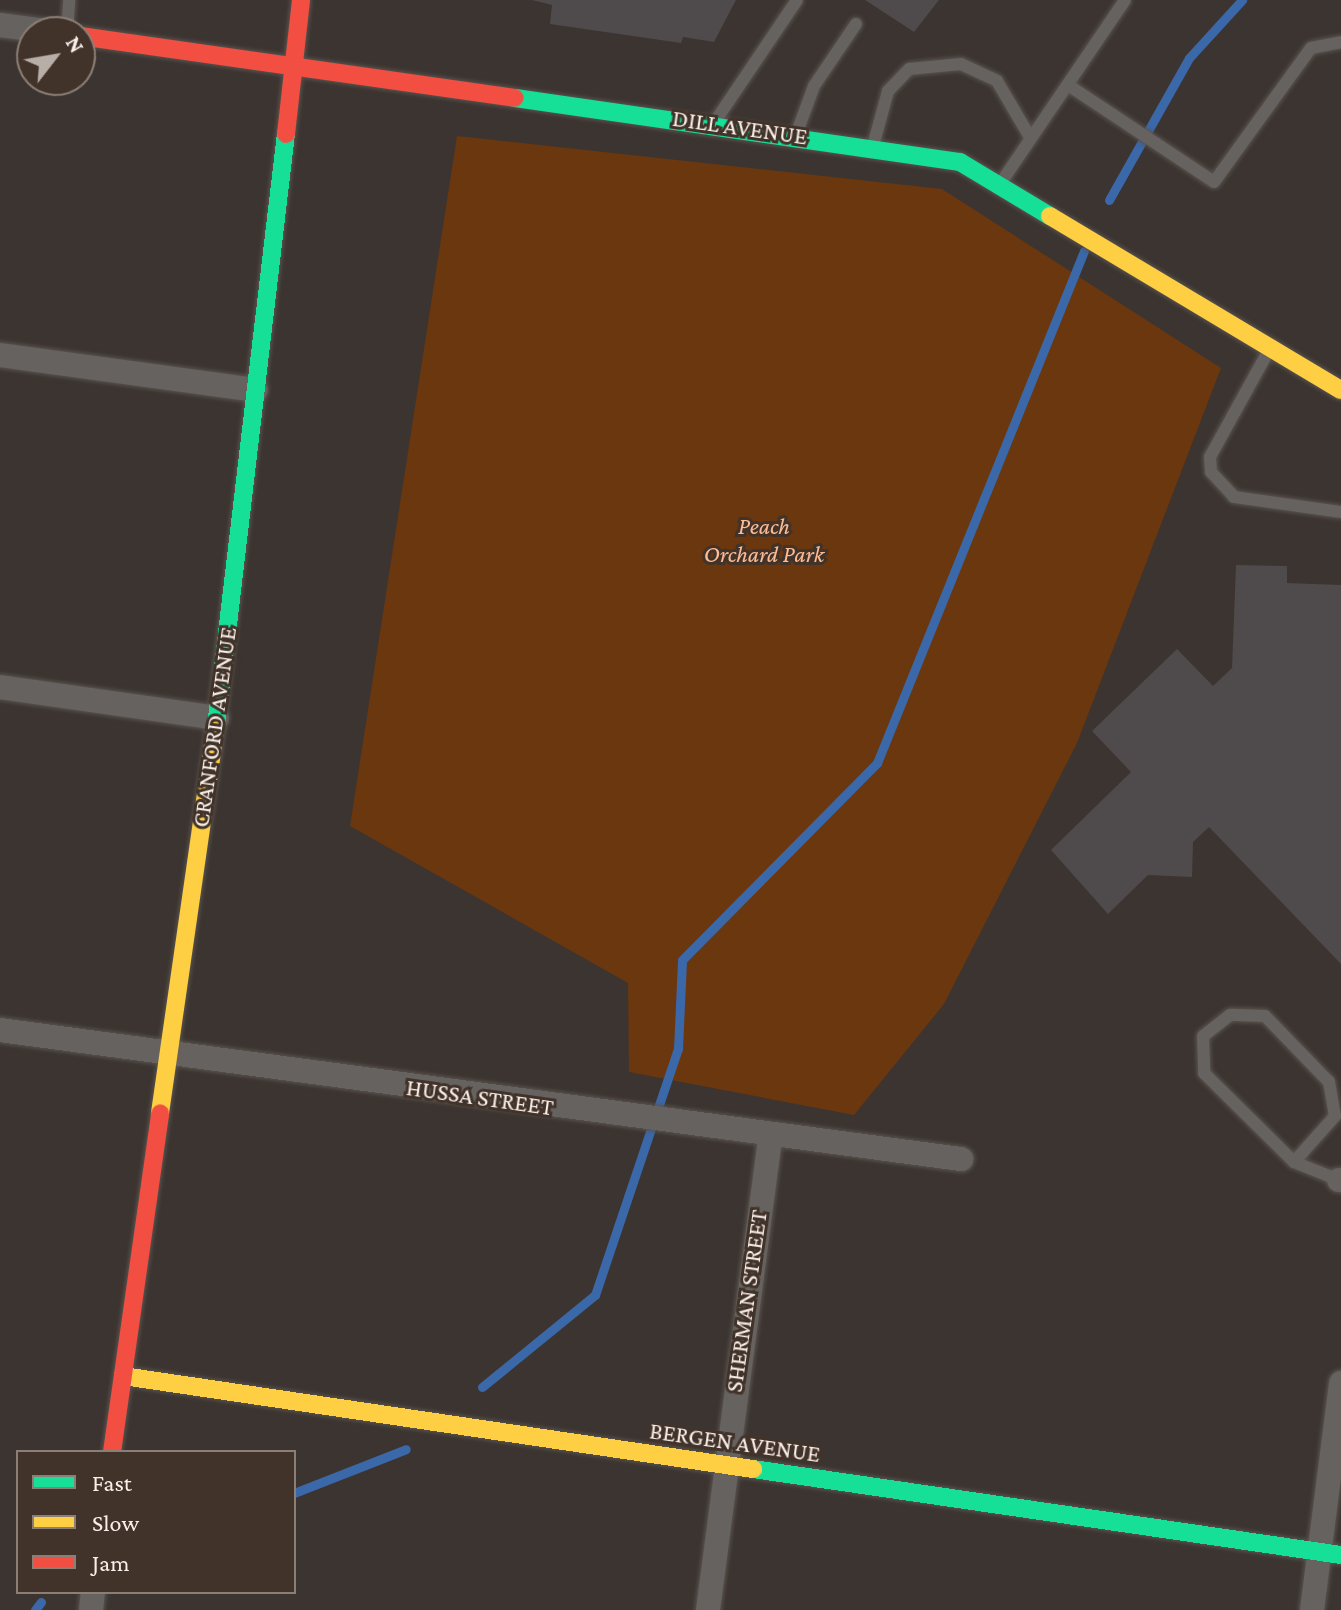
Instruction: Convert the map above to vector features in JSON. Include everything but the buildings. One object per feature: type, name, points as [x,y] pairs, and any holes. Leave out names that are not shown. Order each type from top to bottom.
[{"type":"street","name":"CRANFORD AVENUE","points":[[112,1450],[217,718],[301,0]]},
{"type":"street","name":"DILL AVENUE","points":[[96,38],[714,123],[960,162],[1271,348],[1338,381]]},
{"type":"street","points":[[0,355],[256,390]]},
{"type":"street","points":[[0,687],[217,718]]},
{"type":"street","name":"HUSSA STREET","points":[[0,1030],[686,1127],[961,1159]]},
{"type":"street","name":"SHERMAN STREET","points":[[708,1610],[722,1464],[770,1136]]},
{"type":"street","name":"BERGEN AVENUE","points":[[123,1376],[1330,1553]]},
{"type":"street","points":[[1312,1610],[1330,1553],[1341,1383]]},
{"type":"lane","points":[[714,123],[797,0]]},
{"type":"lane","points":[[1000,184],[1125,0]]},
{"type":"lane","points":[[796,135],[814,86],[856,24]]},
{"type":"lane","points":[[1068,85],[1214,182],[1311,48],[1341,42]]},
{"type":"lane","points":[[873,146],[888,91],[909,69],[961,64],[997,81],[1031,139]]},
{"type":"lane","points":[[1271,348],[1210,457],[1211,472],[1234,497],[1341,512]]},
{"type":"lane","points":[[1294,1162],[1335,1116],[1329,1082],[1265,1016],[1230,1015],[1203,1036],[1204,1073],[1294,1162],[1340,1180]]},
{"type":"green space","name":"Peach Orchard Park","points":[[457,136],[942,189],[1221,368],[1077,743],[944,1004],[854,1115],[629,1072],[628,983],[350,826]]},
{"type":"waterway","points":[[1109,200],[1189,58],[1242,0]]},
{"type":"waterway","points":[[482,1387],[595,1295],[678,1049],[682,960],[877,763],[1084,251]]},
{"type":"waterway","points":[[296,1492],[406,1449]]},
{"type":"waterway","points":[[35,1610],[41,1602]]},
{"type":"traffic: fast","points":[[515,98],[960,162],[1050,216]]},
{"type":"traffic: fast","points":[[216,726],[286,134]]},
{"type":"traffic: fast","points":[[753,1469],[1341,1555]]},
{"type":"traffic: slow","points":[[1050,216],[1341,390]]},
{"type":"traffic: slow","points":[[160,1113],[216,726]]},
{"type":"traffic: slow","points":[[123,1376],[753,1469]]},
{"type":"traffic: jam","points":[[286,134],[301,0]]},
{"type":"traffic: jam","points":[[96,38],[515,98]]},
{"type":"traffic: jam","points":[[112,1450],[160,1113]]}]
